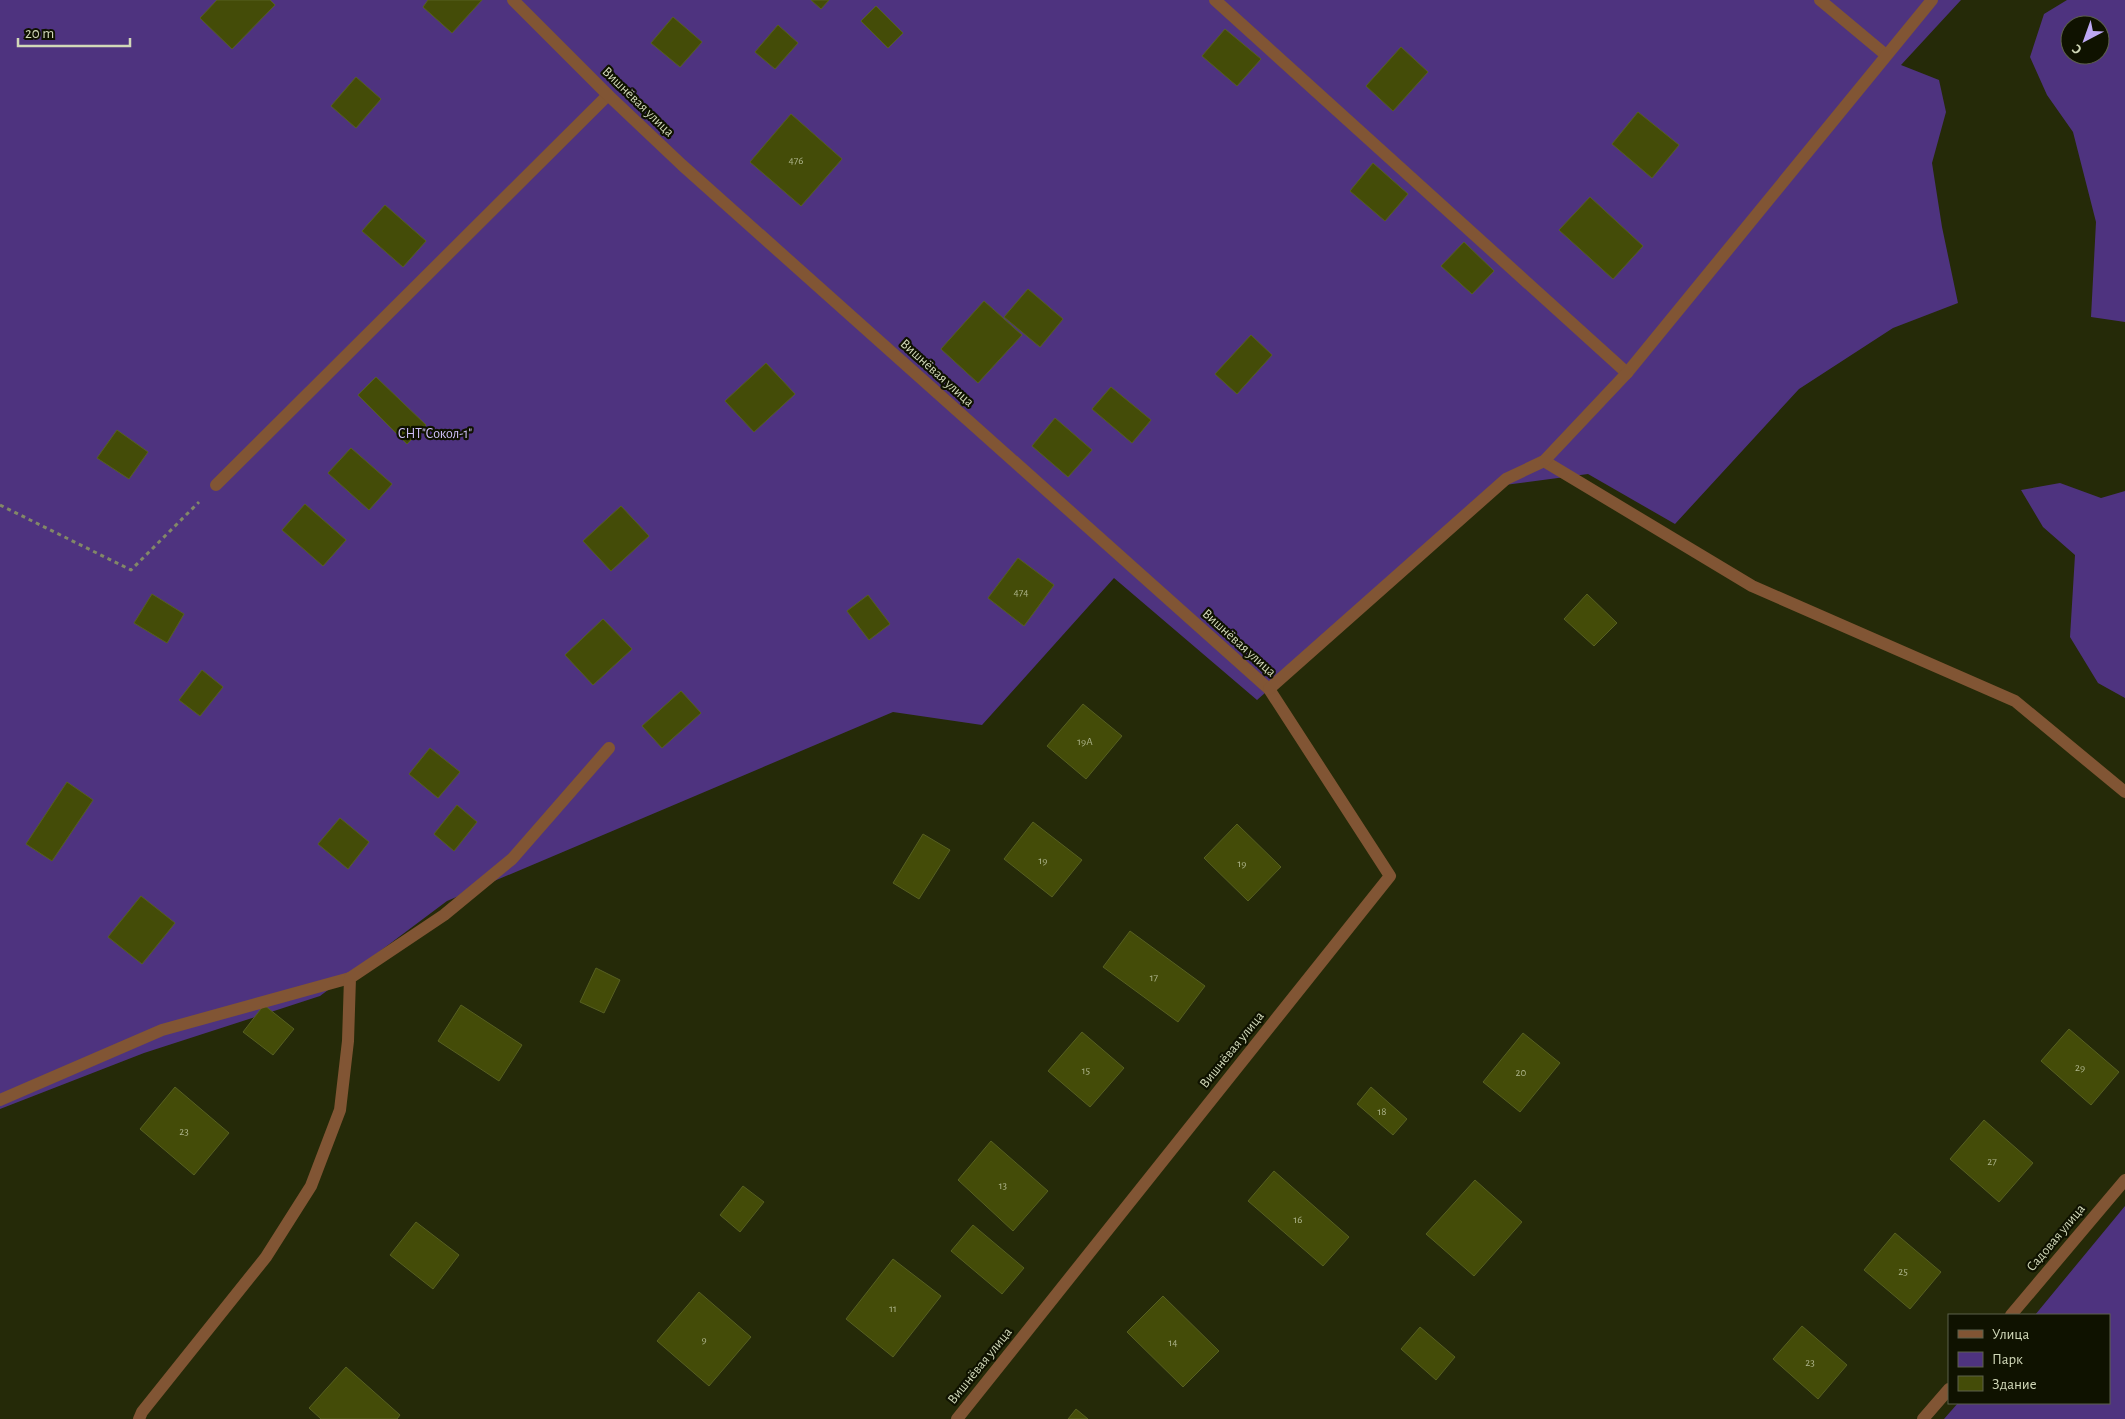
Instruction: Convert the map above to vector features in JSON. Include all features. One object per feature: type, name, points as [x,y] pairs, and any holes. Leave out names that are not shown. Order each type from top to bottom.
[{"type":"street","name":"Вишнёвая улица","points":[[513,0],[608,95],[682,165],[1269,689],[1390,876],[957,1419]]},
{"type":"street","points":[[1215,0],[1627,373]]},
{"type":"street","points":[[1820,0],[1886,55]]},
{"type":"street","points":[[1269,689],[1506,478],[1544,461],[1627,373],[1932,0]]},
{"type":"street","points":[[216,485],[608,95]]},
{"type":"street","points":[[1544,461],[1752,586],[2015,702],[2125,792]]},
{"type":"street","points":[[0,1100],[162,1030],[350,978],[444,915],[512,859],[609,748]]},
{"type":"street","points":[[139,1419],[142,1412],[266,1257],[311,1186],[340,1110],[348,1041],[350,978]]},
{"type":"street","name":"Садовая улица","points":[[2012,1314],[2125,1180]]},
{"type":"street","points":[[1923,1419],[1948,1390]]},
{"type":"path","points":[[0,505],[131,570],[216,485]]},
{"type":"green space","name":"СНТ\"Сокол-1\"","points":[[0,0],[1961,0],[1901,65],[1939,80],[1946,112],[1932,163],[1942,227],[1958,303],[1893,328],[1799,389],[1675,524],[1588,474],[1497,486],[1257,700],[1114,578],[982,725],[893,712],[447,901],[320,996],[144,1053],[0,1109]]},
{"type":"green space","points":[[2067,0],[2125,0],[2125,322],[2091,317],[2096,222],[2073,132],[2047,95],[2030,57],[2044,14]]},
{"type":"green space","points":[[2060,483],[2101,498],[2125,491],[2125,698],[2098,683],[2070,637],[2075,555],[2043,527],[2021,490]]},
{"type":"green space","points":[[2125,1206],[2125,1419],[1944,1419],[1957,1404],[2110,1404],[2110,1314],[2036,1314]]},
{"type":"building","points":[[217,0],[270,0],[275,5],[232,49],[200,18]]},
{"type":"building","points":[[428,0],[482,0],[452,33],[423,7]]},
{"type":"building","points":[[811,0],[829,0],[821,9]]},
{"type":"building","points":[[876,6],[903,33],[888,48],[861,21]]},
{"type":"building","points":[[673,17],[702,42],[680,67],[651,43]]},
{"type":"building","points":[[778,25],[798,43],[775,69],[755,52]]},
{"type":"building","points":[[1225,29],[1261,59],[1237,86],[1202,56]]},
{"type":"building","points":[[1401,47],[1428,72],[1393,111],[1366,86]]},
{"type":"building","points":[[356,77],[381,99],[356,128],[331,106]]},
{"type":"building","points":[[1638,112],[1679,145],[1652,178],[1612,144]]},
{"type":"building","points":[[791,114],[842,159],[801,206],[750,162]]},
{"type":"building","points":[[1373,163],[1408,194],[1385,221],[1350,191]]},
{"type":"building","points":[[1590,197],[1643,246],[1613,279],[1559,230]]},
{"type":"building","points":[[385,205],[426,241],[403,267],[362,231]]},
{"type":"building","points":[[1464,242],[1494,271],[1472,294],[1441,266]]},
{"type":"building","points":[[1028,289],[1063,319],[1040,347],[1004,317]]},
{"type":"building","points":[[984,301],[1022,335],[978,383],[941,349]]},
{"type":"building","points":[[1251,335],[1272,355],[1237,394],[1215,374]]},
{"type":"building","points":[[766,363],[795,394],[754,432],[725,401]]},
{"type":"building","points":[[376,377],[426,425],[407,444],[358,395]]},
{"type":"building","points":[[1111,387],[1151,420],[1132,443],[1092,409]]},
{"type":"building","points":[[1055,418],[1092,450],[1068,477],[1032,446]]},
{"type":"building","points":[[117,430],[148,452],[129,479],[97,458]]},
{"type":"building","points":[[351,448],[392,484],[369,510],[328,473]]},
{"type":"building","points":[[305,504],[346,540],[323,566],[282,530]]},
{"type":"building","points":[[621,506],[649,536],[611,571],[583,541]]},
{"type":"building","points":[[1018,558],[1054,585],[1024,626],[988,598]]},
{"type":"building","points":[[152,594],[184,614],[167,643],[134,623]]},
{"type":"building","points":[[1587,594],[1617,623],[1594,646],[1564,619]]},
{"type":"building","points":[[868,595],[890,624],[869,640],[847,611]]},
{"type":"building","points":[[603,619],[632,649],[593,685],[565,655]]},
{"type":"building","points":[[202,670],[223,687],[200,716],[179,700]]},
{"type":"building","points":[[681,691],[701,713],[662,748],[642,726]]},
{"type":"building","points":[[1083,704],[1122,736],[1086,779],[1047,746]]},
{"type":"building","points":[[430,748],[460,772],[438,798],[409,774]]},
{"type":"building","points":[[67,782],[93,800],[52,861],[26,844]]},
{"type":"building","points":[[457,805],[477,822],[454,851],[434,834]]},
{"type":"building","points":[[340,818],[369,842],[348,869],[318,844]]},
{"type":"building","points":[[1033,822],[1082,860],[1052,897],[1004,859]]},
{"type":"building","points":[[1237,824],[1281,867],[1248,901],[1204,858]]},
{"type":"building","points":[[923,834],[950,850],[919,899],[893,883]]},
{"type":"building","points":[[141,896],[175,923],[142,964],[108,937]]},
{"type":"building","points":[[1130,931],[1205,986],[1178,1022],[1103,967]]},
{"type":"building","points":[[596,968],[620,980],[604,1013],[580,1002]]},
{"type":"building","points":[[264,1005],[294,1029],[273,1055],[243,1032]]},
{"type":"building","points":[[461,1005],[522,1045],[499,1081],[438,1041]]},
{"type":"building","points":[[2069,1029],[2119,1072],[2091,1105],[2041,1061]]},
{"type":"building","points":[[1082,1032],[1124,1068],[1090,1107],[1048,1071]]},
{"type":"building","points":[[1523,1033],[1560,1063],[1520,1112],[1483,1082]]},
{"type":"building","points":[[175,1087],[229,1133],[194,1175],[140,1129]]},
{"type":"building","points":[[1371,1087],[1407,1119],[1393,1135],[1357,1104]]},
{"type":"building","points":[[1984,1120],[2033,1163],[1999,1202],[1950,1159]]},
{"type":"building","points":[[991,1141],[1048,1191],[1013,1231],[958,1180]]},
{"type":"building","points":[[1274,1171],[1349,1237],[1323,1266],[1248,1201]]},
{"type":"building","points":[[1475,1180],[1522,1222],[1474,1276],[1426,1234]]},
{"type":"building","points":[[743,1186],[764,1202],[740,1232],[720,1215]]},
{"type":"building","points":[[416,1222],[459,1255],[433,1289],[390,1255]]},
{"type":"building","points":[[973,1225],[1024,1268],[1002,1294],[951,1251]]},
{"type":"building","points":[[1895,1233],[1941,1272],[1910,1309],[1864,1270]]},
{"type":"building","points":[[893,1259],[941,1296],[893,1357],[846,1319]]},
{"type":"building","points":[[699,1292],[751,1337],[709,1386],[657,1341]]},
{"type":"building","points":[[1163,1296],[1219,1351],[1183,1387],[1127,1332]]},
{"type":"building","points":[[1802,1326],[1847,1365],[1818,1399],[1773,1359]]},
{"type":"building","points":[[1420,1327],[1455,1357],[1436,1380],[1401,1349]]},
{"type":"building","points":[[346,1367],[400,1415],[397,1419],[321,1419],[309,1408]]},
{"type":"building","points":[[1076,1409],[1088,1419],[1068,1419]]}]
